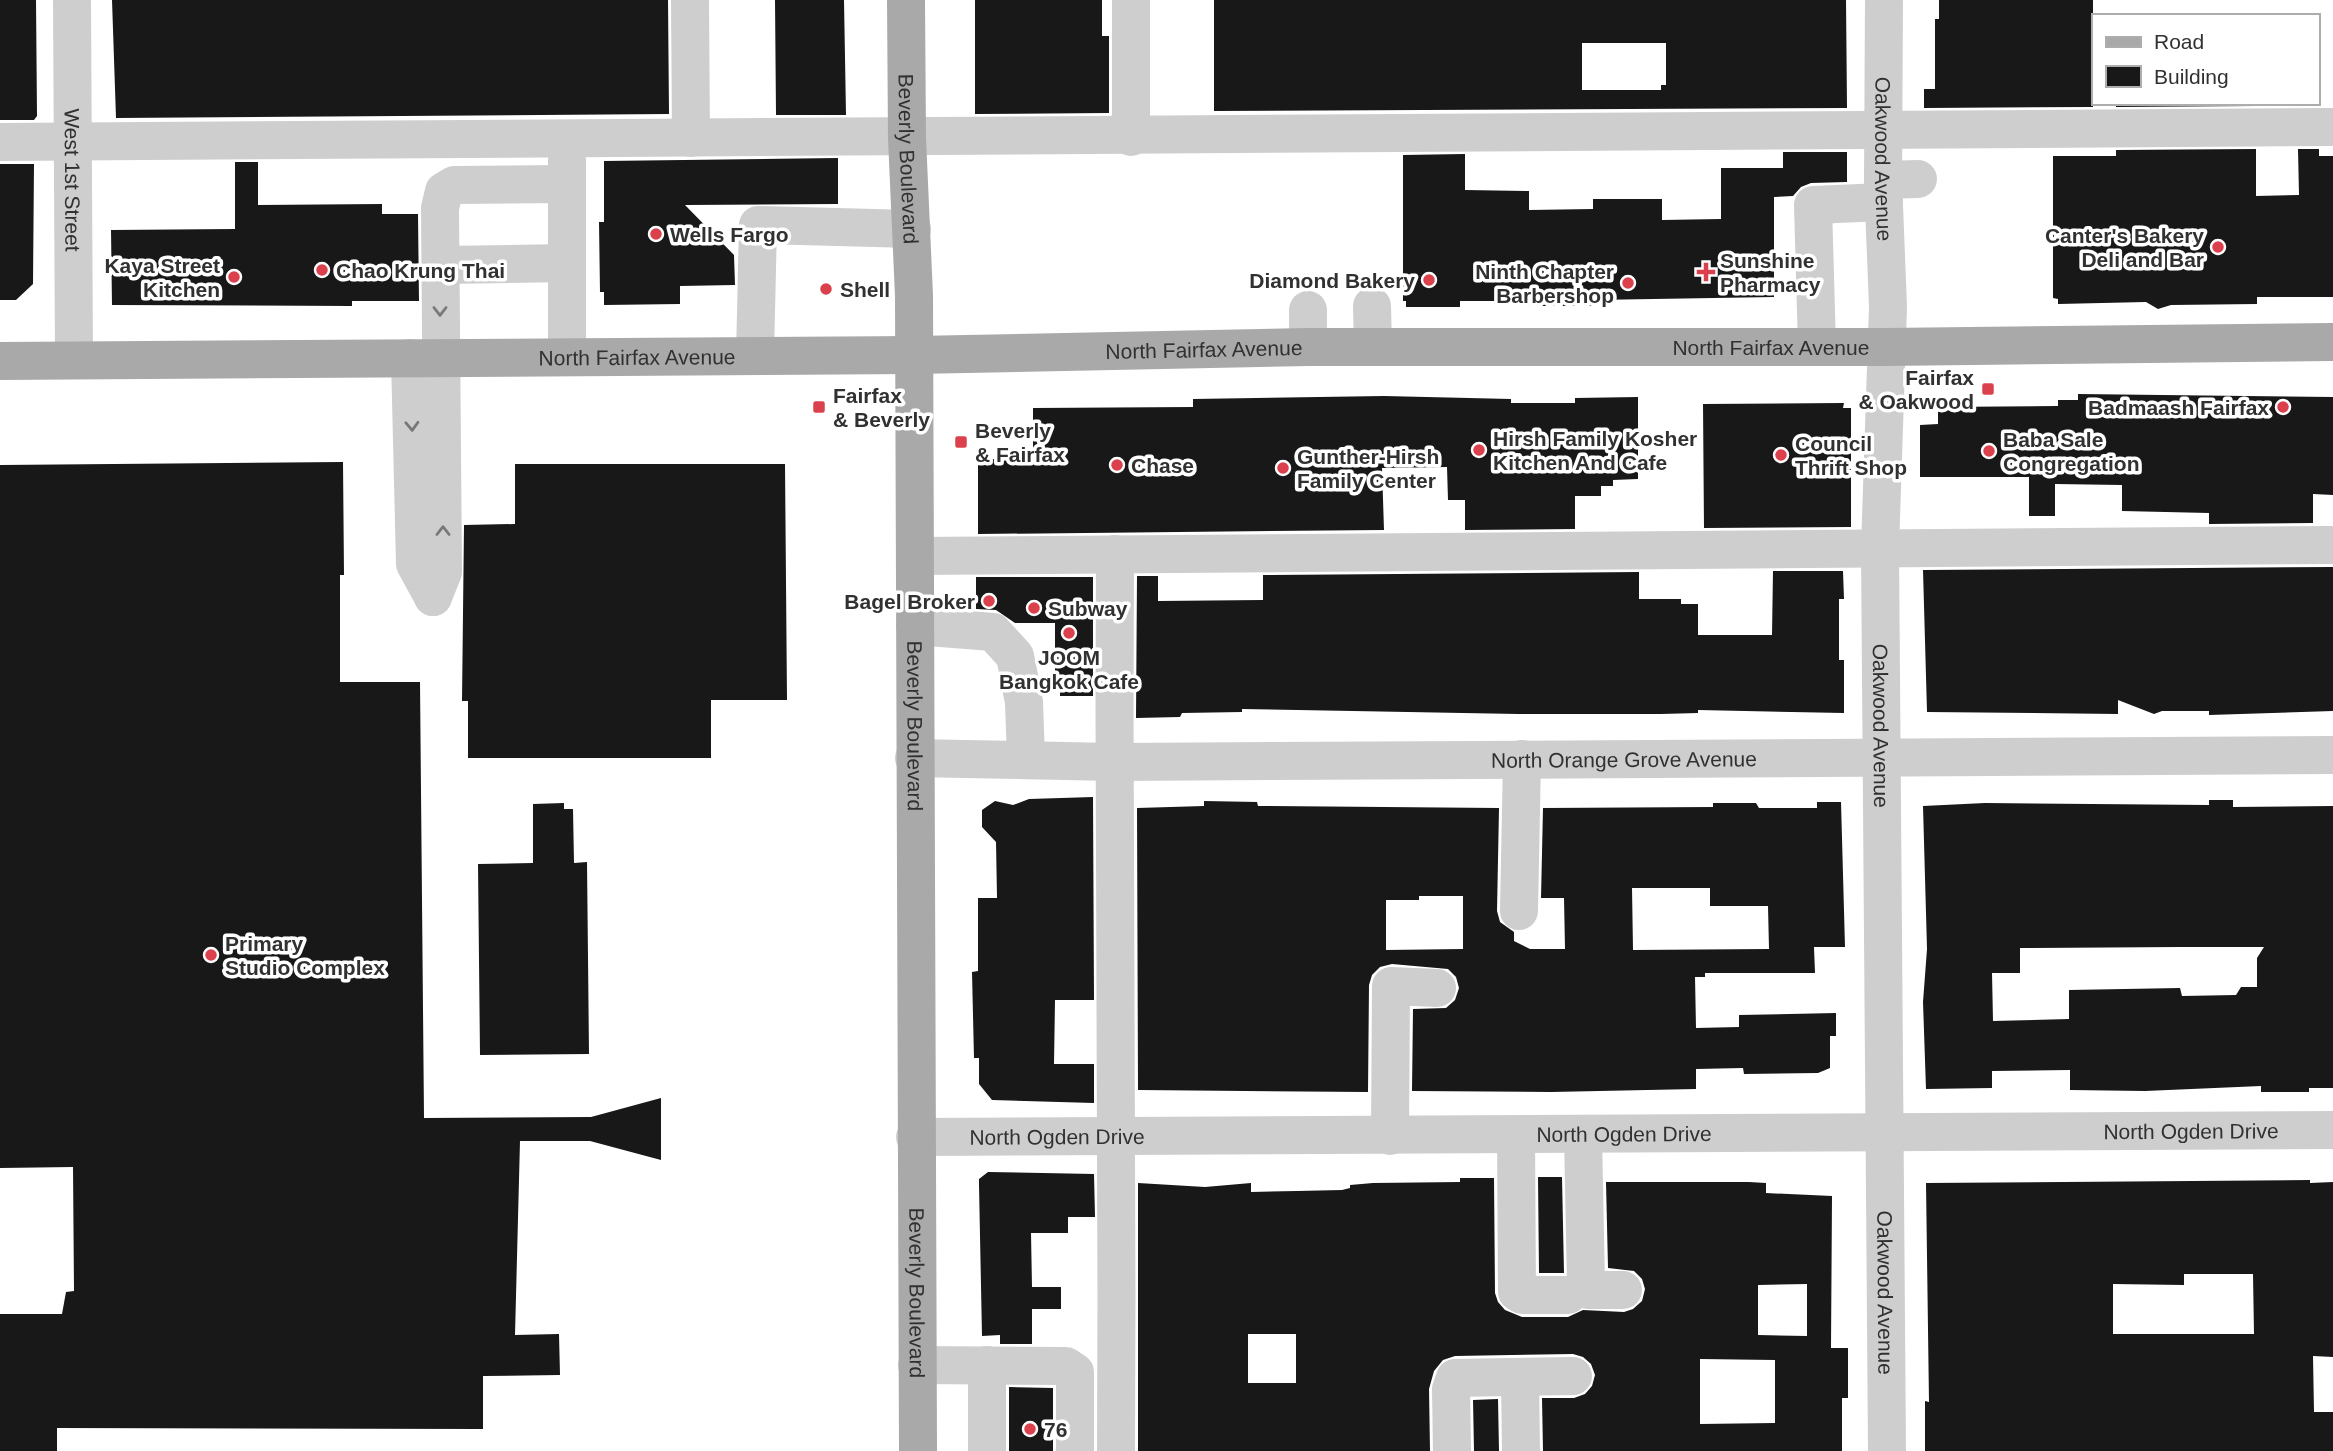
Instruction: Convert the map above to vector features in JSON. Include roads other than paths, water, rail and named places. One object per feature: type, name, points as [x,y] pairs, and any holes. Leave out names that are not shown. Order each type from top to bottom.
[{"type":"main road","name":"Beverly Boulevard","points":[[906,0],[907,138],[914,355],[918,1451]]},
{"type":"main road","name":"North Fairfax Avenue","points":[[0,361],[914,355],[1308,328],[1373,347],[1885,347],[2333,342]]},
{"type":"street","name":"West 1st Street","points":[[72,0],[74,360]]},
{"type":"street","points":[[690,0],[691,138]]},
{"type":"street","points":[[1131,0],[1131,137]]},
{"type":"street","name":"Oakwood Avenue","points":[[1884,0],[1884,130],[1895,187],[1903,257],[1885,347],[1880,548],[1887,1451]]},
{"type":"street","points":[[0,142],[1131,137],[2333,127]]},
{"type":"street","points":[[566,139],[567,357]]},
{"type":"street","points":[[425,358],[443,572],[433,597],[415,564],[425,358],[441,265],[440,208],[444,191],[454,185],[567,184]]},
{"type":"street","points":[[1817,347],[1813,205],[1895,187]]},
{"type":"street","points":[[755,356],[758,225],[912,229]]},
{"type":"street","points":[[441,265],[567,264]]},
{"type":"street","points":[[1372,306],[1373,347]]},
{"type":"street","points":[[915,556],[2333,545]]},
{"type":"street","points":[[1115,554],[1113,762],[1118,1138],[1116,1451]]},
{"type":"street","points":[[915,626],[993,632],[1015,656],[1024,702],[1026,760]]},
{"type":"street","name":"North Orange Grove Avenue","points":[[915,758],[1113,762],[1882,755],[2333,755]]},
{"type":"street","points":[[1519,911],[1522,759]]},
{"type":"street","points":[[1390,1136],[1391,986],[1437,988]]},
{"type":"street","name":"North Ogden Drive","points":[[915,1137],[1583,1136],[2333,1130]]},
{"type":"street","points":[[1516,1136],[1517,1292],[1522,1295],[1568,1295]]},
{"type":"street","points":[[1583,1136],[1586,1285],[1588,1290],[1623,1290]]},
{"type":"street","points":[[917,1365],[1066,1366],[1075,1372],[1116,1372]]},
{"type":"street","points":[[987,1365],[987,1451]]},
{"type":"street","points":[[1075,1372],[1075,1451]]},
{"type":"street","points":[[1520,1377],[1521,1451]]},
{"type":"street","points":[[1452,1451],[1451,1389],[1455,1378],[1573,1377]]},
{"type":"place","name":"Wells Fargo","points":[[656,234]]},
{"type":"place","name":"Canter's Bakery Deli and Bar","points":[[2218,247]]},
{"type":"place","name":"Chao Krung Thai","points":[[322,270]]},
{"type":"place","name":"Sunshine Pharmacy","points":[[1706,272]]},
{"type":"place","name":"Kaya Street Kitchen","points":[[234,277]]},
{"type":"place","name":"Diamond Bakery","points":[[1429,280]]},
{"type":"place","name":"Ninth Chapter Barbershop","points":[[1628,283]]},
{"type":"place","name":"Shell","points":[[826,289]]},
{"type":"place","name":"Fairfax & Oakwood","points":[[1988,389]]},
{"type":"place","name":"Fairfax & Beverly","points":[[819,407]]},
{"type":"place","name":"Badmaash Fairfax","points":[[2283,407]]},
{"type":"place","name":"Beverly & Fairfax","points":[[961,442]]},
{"type":"place","name":"Hirsh Family Kosher Kitchen And Cafe","points":[[1479,450]]},
{"type":"place","name":"Baba Sale Congregation","points":[[1989,451]]},
{"type":"place","name":"Council Thrift Shop","points":[[1781,455]]},
{"type":"place","name":"Chase","points":[[1117,465]]},
{"type":"place","name":"Gunther-Hirsh Family Center","points":[[1283,468]]},
{"type":"place","name":"Bagel Broker","points":[[989,601]]},
{"type":"place","name":"Subway","points":[[1034,608]]},
{"type":"place","name":"JOOM Bangkok Cafe","points":[[1069,633]]},
{"type":"place","name":"Primary Studio Complex","points":[[211,955]]},
{"type":"place","name":"76","points":[[1030,1429]]}]
